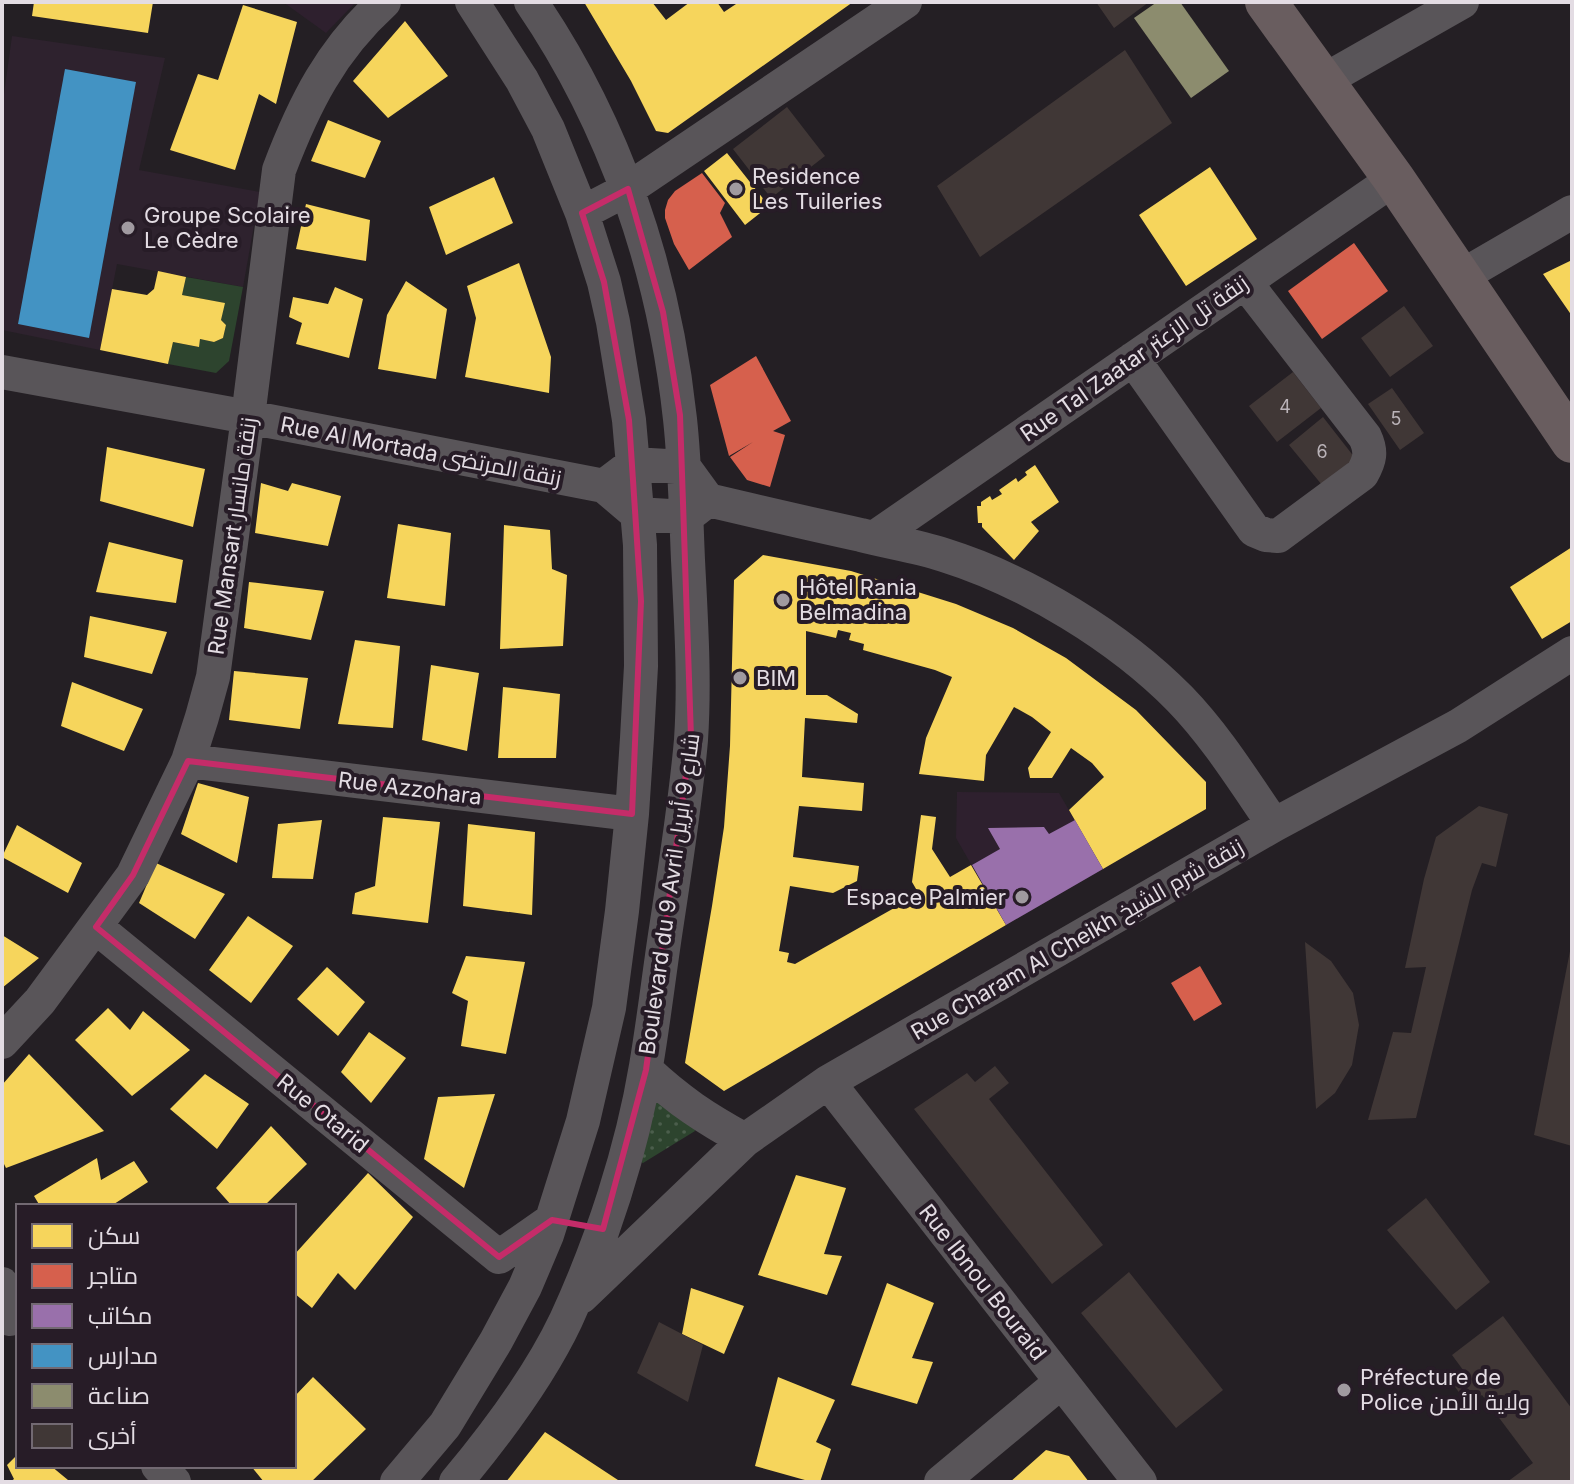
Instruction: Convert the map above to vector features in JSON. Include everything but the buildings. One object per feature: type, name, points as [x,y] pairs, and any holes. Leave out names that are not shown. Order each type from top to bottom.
[{"type":"main road","points":[[1266,2],[1394,179],[1572,442]]},
{"type":"street","name":"Rue Mansart زنقة مانسار","points":[[2,1042],[40,1001],[133,875],[188,761],[213,677],[279,170],[311,93],[331,61],[384,2]]},
{"type":"street","name":"Boulevard du 9 Avril شارع 9 أبريل","points":[[397,1482],[445,1425],[519,1299],[552,1220],[583,1121],[609,1008],[622,911],[632,814],[641,666],[640,545],[629,420],[604,282],[582,213],[548,129],[522,80],[472,2]]},
{"type":"street","points":[[531,2],[586,92],[628,189],[663,312],[680,415],[684,467],[697,508]]},
{"type":"street","points":[[582,213],[628,189],[905,2]]},
{"type":"street","points":[[1323,81],[1462,2]]},
{"type":"street","name":"Rue Tal Zaatar زنقة تل الزعتر","points":[[874,538],[1394,179]]},
{"type":"street","points":[[1460,277],[1572,212]]},
{"type":"street","points":[[1133,359],[1254,530],[1278,536],[1362,474],[1371,450],[1365,437],[1245,282]]},
{"type":"street","name":"Rue Al Mortada زنقة المرتضى","points":[[2,372],[604,486],[637,514]]},
{"type":"street","points":[[604,486],[633,464],[684,467]]},
{"type":"street","name":"Boulevard du 9 Avril شارع 9 أبريل","points":[[456,1482],[504,1421],[566,1320],[603,1229],[620,1176],[646,1070],[682,818],[691,737],[697,508]]},
{"type":"street","points":[[637,514],[697,508],[874,538],[942,554],[1024,588],[1086,625],[1157,677],[1182,701],[1218,745],[1274,825]]},
{"type":"street","name":"Rue Charam Al Cheikh زنقة شرم الشيخ","points":[[571,1307],[745,1140],[828,1082],[1274,825],[1458,726],[1572,653]]},
{"type":"street","name":"Rue Azzohara","points":[[188,761],[632,814]]},
{"type":"street","name":"Rue Otarid","points":[[96,927],[499,1257],[552,1220]]},
{"type":"street","points":[[646,1070],[672,1095],[745,1140]]},
{"type":"street","name":"Rue Ibnou Bouraid","points":[[828,1082],[1140,1482]]},
{"type":"street","points":[[552,1220],[603,1229],[613,1266]]},
{"type":"street","points":[[2,1284],[10,1320]]},
{"type":"street","points":[[519,1299],[571,1307]]},
{"type":"street","points":[[941,1482],[1061,1382]]},
{"type":"highlighted area","points":[[628,189],[663,312],[680,415],[691,737],[646,1070],[603,1229],[552,1220],[499,1257],[96,927],[133,875],[188,761],[632,814],[641,601],[629,420],[604,282],[582,213]]},
{"type":"shaded area","points":[[283,2],[356,2],[326,33]]},
{"type":"shaded area","name":"Groupe Scolaire Le Cèdre","points":[[12,36],[165,58],[139,170],[260,192],[243,287],[117,264],[100,350],[2,330],[2,108]]},
{"type":"shaded area","name":"Espace Palmier","points":[[957,792],[1059,793],[1103,869],[1006,925],[956,838]]},
{"type":"green space","points":[[186,277],[243,287],[229,361],[216,373],[168,364],[173,342],[198,347],[200,339],[214,342],[223,338],[226,325],[221,320],[224,303],[182,295]]},
{"type":"green space","points":[[653,1097],[695,1131],[643,1163],[641,1162]]},
{"type":"place","name":"Residence Les Tuileries","points":[[736,189]]},
{"type":"place","name":"Groupe Scolaire Le Cèdre","points":[[128,228]]},
{"type":"place","name":"Hôtel Rania Belmadina","points":[[783,600]]},
{"type":"place","name":"BIM","points":[[740,678]]},
{"type":"place","name":"Espace Palmier","points":[[1022,897]]},
{"type":"place","name":"Préfecture de Police ولاية الأمن","points":[[1344,1390]]}]
